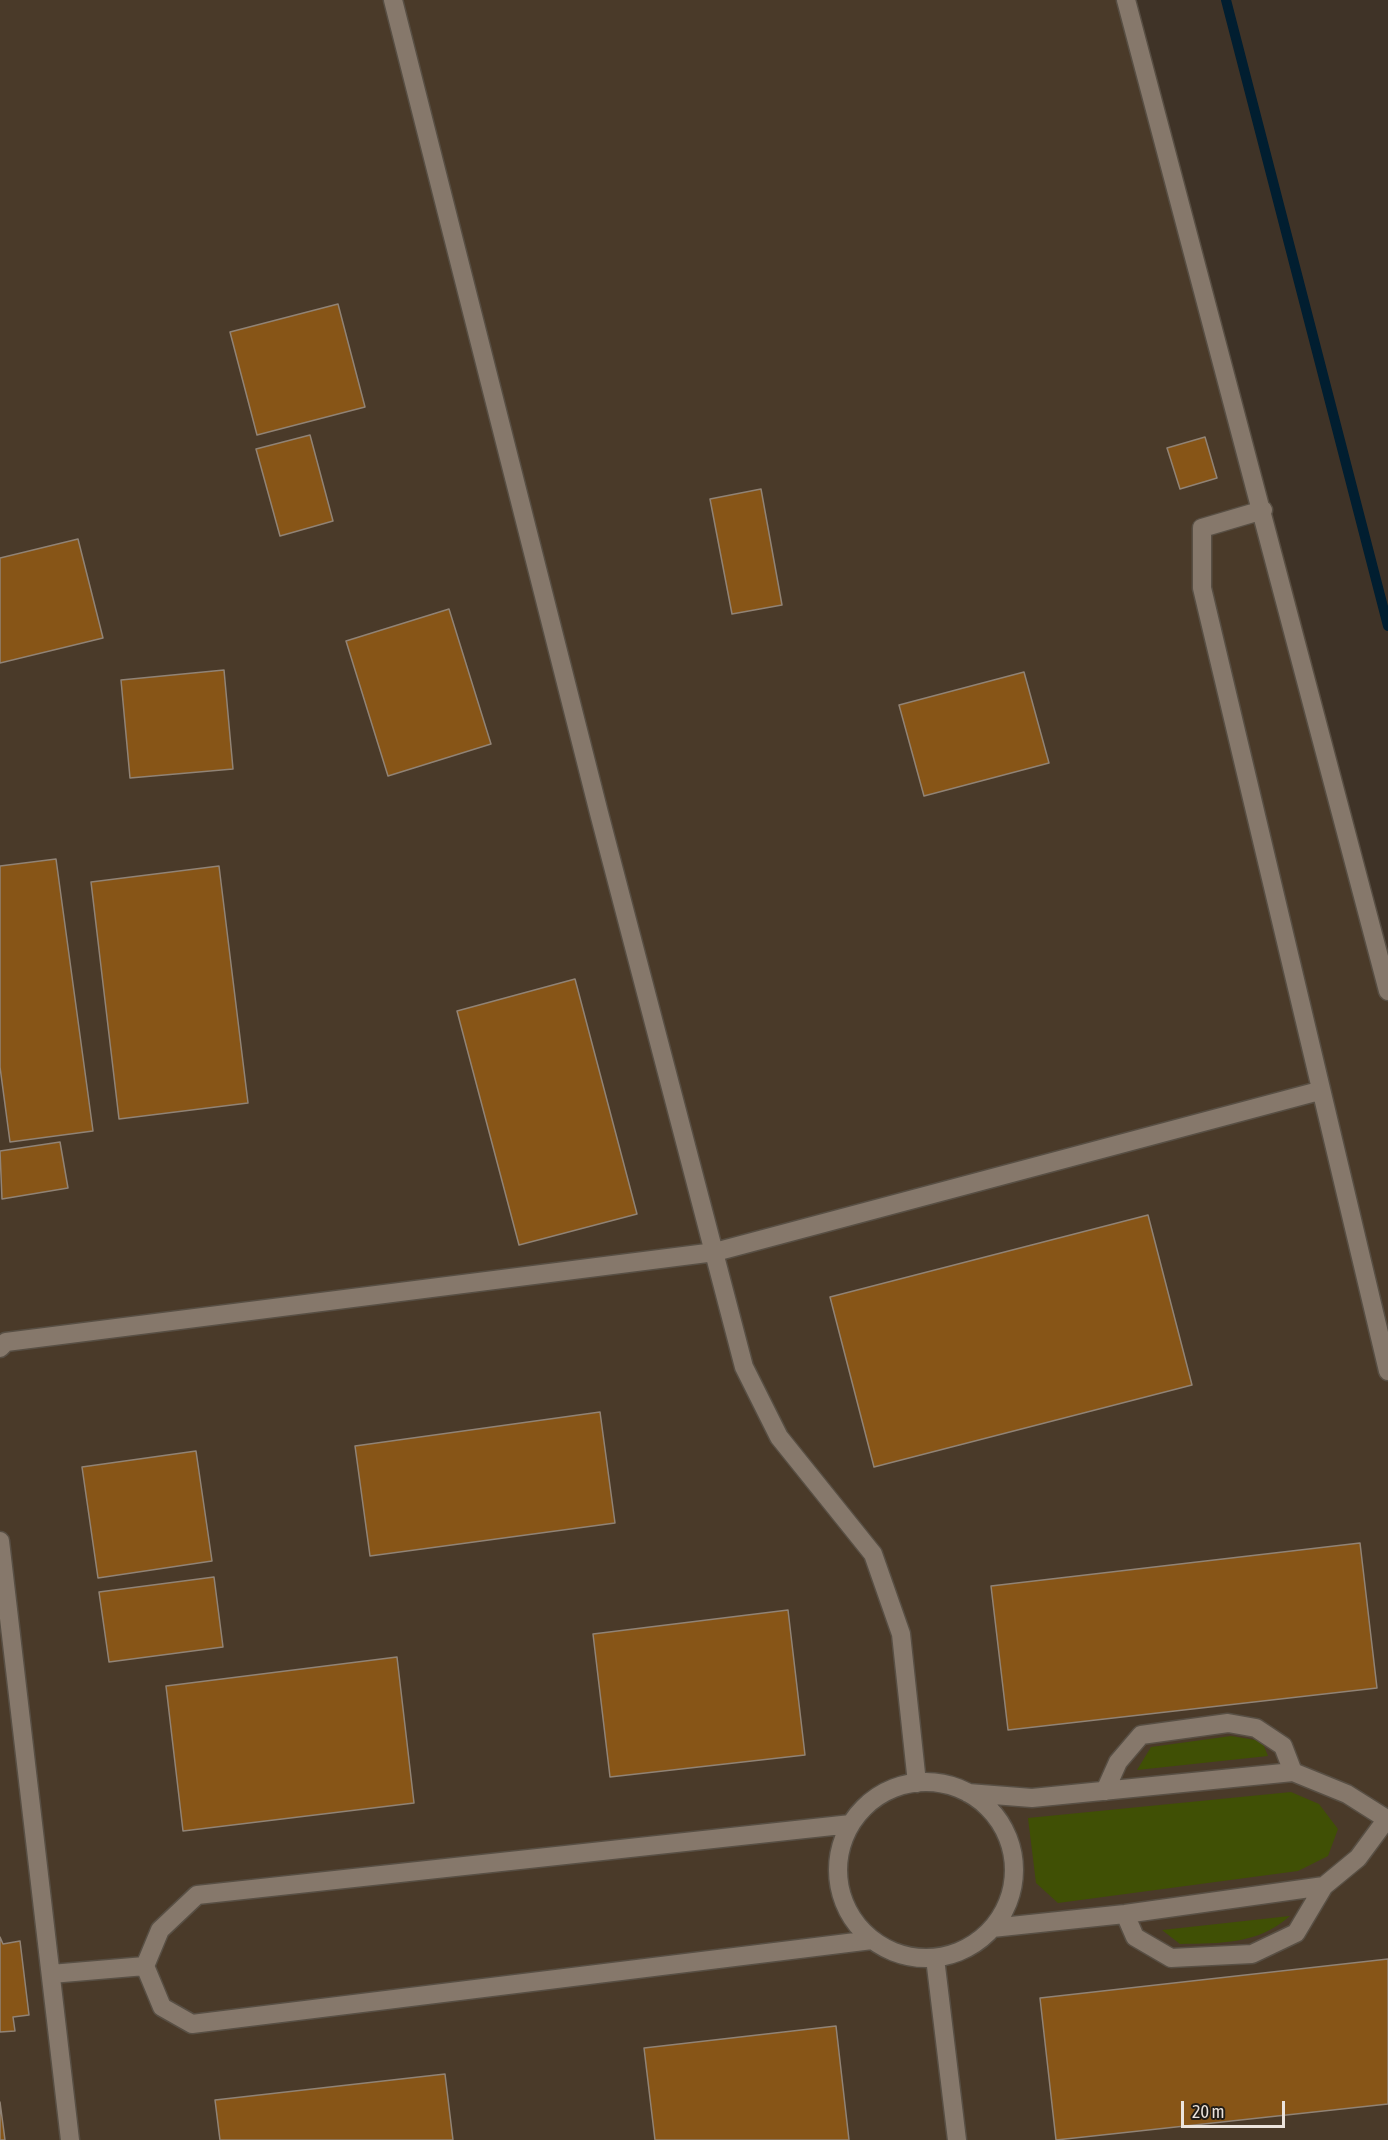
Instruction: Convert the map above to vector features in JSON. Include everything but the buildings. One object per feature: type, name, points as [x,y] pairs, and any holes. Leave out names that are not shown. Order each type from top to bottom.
[{"type":"lane","points":[[393,0],[744,1367],[779,1437],[873,1554],[901,1634],[917,1783]]},
{"type":"lane","points":[[1126,0],[1263,510],[1388,991]]},
{"type":"lane","points":[[1263,510],[1202,528],[1202,588],[1319,1091],[1388,1371]]},
{"type":"lane","points":[[0,1348],[6,1342],[716,1252],[1319,1091]]},
{"type":"lane","points":[[0,1541],[70,2140]]},
{"type":"lane","points":[[1105,1791],[1118,1762],[1141,1736],[1228,1723],[1256,1728],[1283,1746],[1293,1772]]},
{"type":"lane","points":[[968,1793],[994,1816],[1004,1830],[1012,1855],[1013,1881],[1006,1906],[992,1928],[976,1943],[956,1953],[935,1958],[913,1958],[891,1951],[872,1941],[854,1922],[842,1899],[838,1874],[840,1848],[851,1824],[868,1803],[883,1794],[917,1783],[943,1784],[968,1793],[1032,1798],[1293,1772],[1347,1794],[1387,1820],[1358,1858],[1324,1886],[1296,1933],[1252,1954],[1171,1958],[1135,1937],[1125,1914]]},
{"type":"lane","points":[[851,1824],[198,1895],[160,1930],[145,1966],[162,2007],[192,2024],[872,1941]]},
{"type":"lane","points":[[992,1928],[1125,1914],[1324,1886]]},
{"type":"lane","points":[[935,1958],[957,2140]]},
{"type":"lane","points":[[51,1974],[145,1966]]},
{"type":"shaded area","points":[[0,0],[1132,0],[1293,589],[1388,954],[1388,2140],[0,2140]]},
{"type":"green space","points":[[1231,1736],[1262,1741],[1268,1756],[1137,1770],[1151,1747]]},
{"type":"green space","points":[[1291,1792],[1319,1804],[1338,1829],[1328,1856],[1298,1871],[1058,1903],[1036,1883],[1028,1818]]},
{"type":"green space","points":[[1290,1916],[1265,1932],[1224,1942],[1180,1944],[1162,1930]]},
{"type":"waterway","points":[[1226,0],[1388,626]]}]
